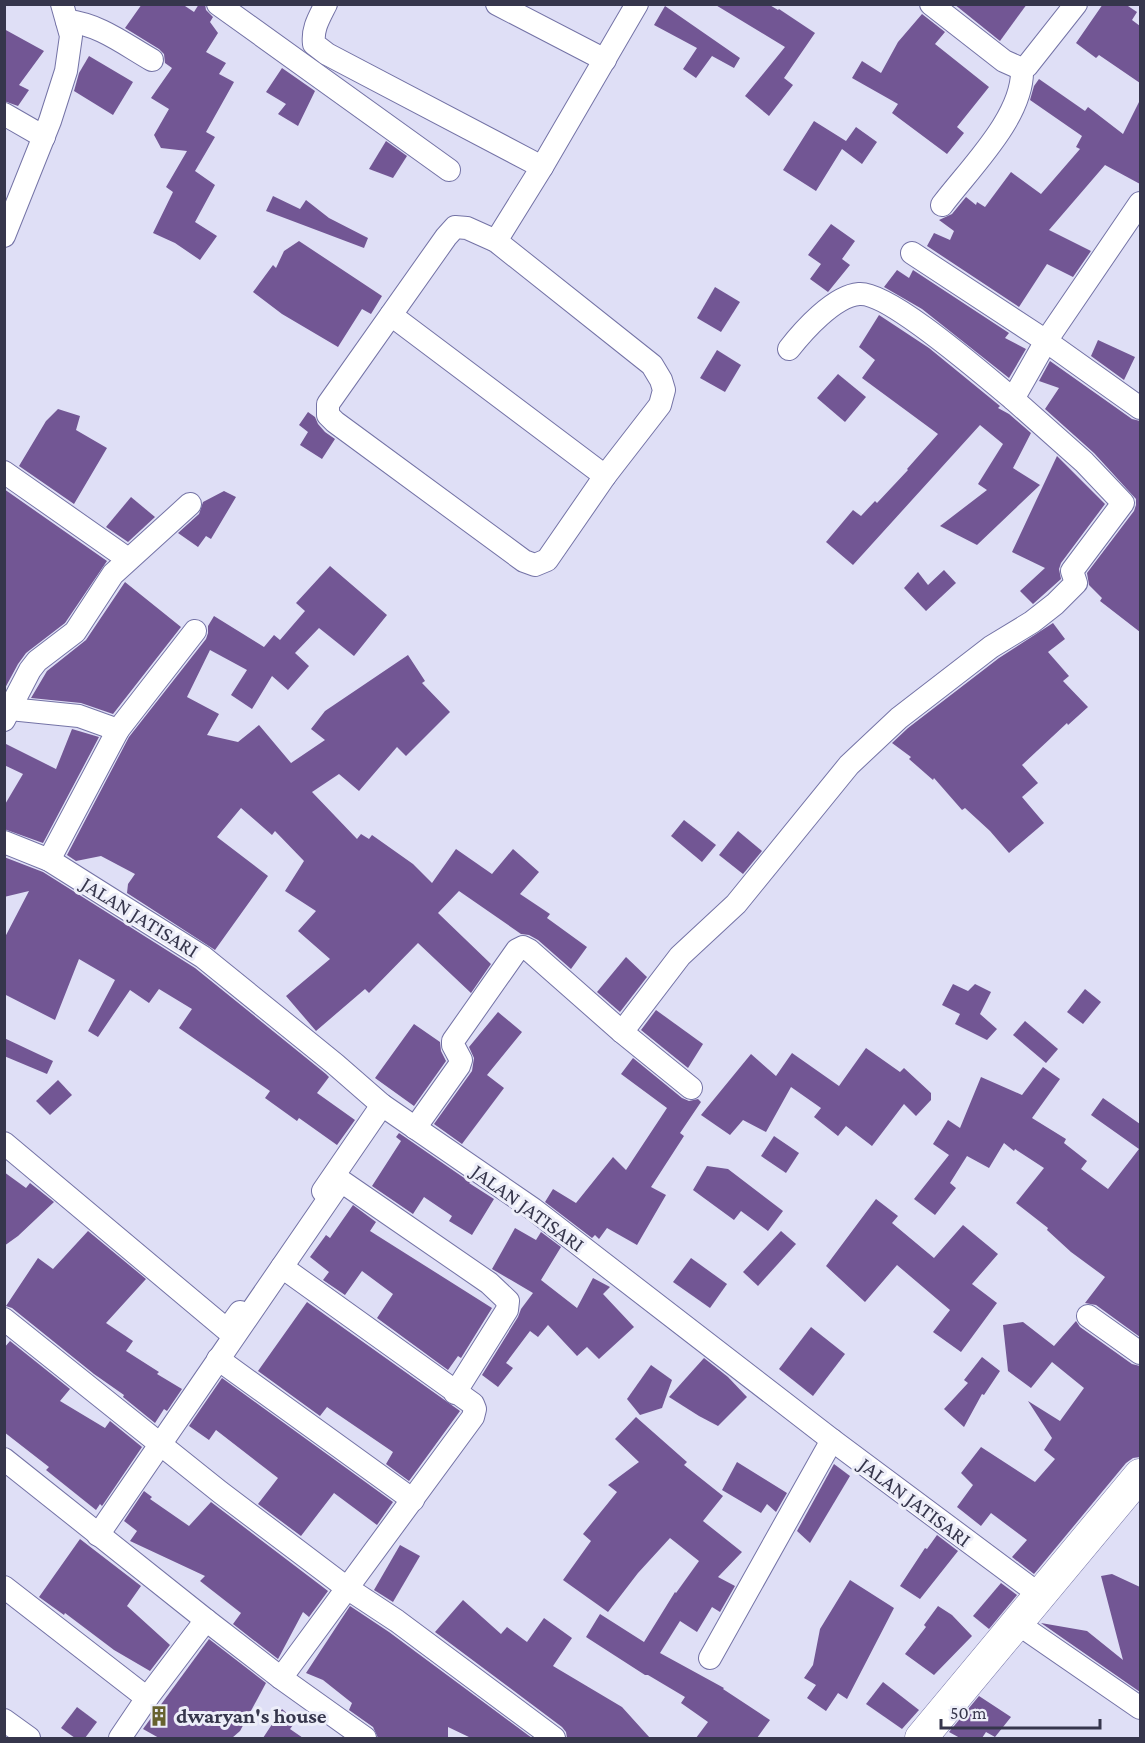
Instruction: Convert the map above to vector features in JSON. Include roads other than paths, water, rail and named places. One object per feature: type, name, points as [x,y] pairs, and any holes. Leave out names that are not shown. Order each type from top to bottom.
[{"type":"street","points":[[218,4],[449,170]]},
{"type":"street","points":[[326,4],[313,34],[314,44],[327,54],[542,167]]},
{"type":"street","points":[[497,4],[605,60]]},
{"type":"street","points":[[496,241],[637,4]]},
{"type":"street","points":[[931,4],[1004,61],[1022,69]]},
{"type":"street","points":[[1022,69],[1027,66],[1076,4]]},
{"type":"street","points":[[64,13],[110,34],[152,60]]},
{"type":"street","points":[[4,236],[44,137],[66,71],[70,36],[64,13]]},
{"type":"street","points":[[942,205],[998,134],[1020,92],[1022,69]]},
{"type":"street","points":[[4,114],[44,137]]},
{"type":"street","points":[[1013,399],[1046,341],[1140,202]]},
{"type":"street","points":[[455,227],[467,228],[496,241],[652,365],[664,390],[660,405],[605,476],[547,560],[535,566],[524,561],[328,415],[328,404],[391,315],[446,237],[455,227]]},
{"type":"street","points":[[912,253],[1046,341],[1140,408]]},
{"type":"street","points":[[622,1032],[680,956],[736,904],[849,765],[899,718],[991,647],[1032,622],[1076,583],[1072,572],[1124,503],[1084,462],[1013,399],[932,333],[880,299],[867,294],[855,295],[837,303],[811,322],[789,349]]},
{"type":"street","points":[[391,315],[605,476]]},
{"type":"street","points":[[4,472],[128,559]]},
{"type":"street","points":[[118,730],[79,716],[7,715],[30,670],[75,632],[113,574],[190,504]]},
{"type":"street","points":[[49,860],[118,730],[195,631]]},
{"type":"street","name":"JALAN JATISARI","points":[[4,842],[49,860],[203,957],[335,1064],[382,1106],[533,1209],[832,1440],[1040,1594]]},
{"type":"street","points":[[415,1128],[459,1066],[461,1060],[453,1041],[520,948],[529,950],[622,1032],[691,1088]]},
{"type":"street","points":[[4,1143],[227,1330],[382,1106]]},
{"type":"street","points":[[98,1535],[341,1181],[489,1283],[508,1301],[507,1310],[455,1392]]},
{"type":"street","points":[[281,1678],[473,1417],[475,1409],[472,1404],[282,1267]]},
{"type":"street","points":[[1088,1316],[1140,1353]]},
{"type":"street","points":[[4,1318],[220,1492],[347,1588],[412,1632],[554,1738]]},
{"type":"street","points":[[219,1359],[413,1500]]},
{"type":"street","points":[[710,1658],[832,1440]]},
{"type":"street","points":[[4,1459],[281,1678],[365,1738]]},
{"type":"street","points":[[921,1738],[1140,1475]]},
{"type":"street","points":[[4,1587],[147,1698]]},
{"type":"street","points":[[120,1738],[206,1620]]},
{"type":"street","points":[[1017,1623],[1140,1708]]},
{"type":"street","points":[[4,1720],[29,1738]]},
{"type":"place","name":"dwaryan's house","points":[[159,1716]]}]
